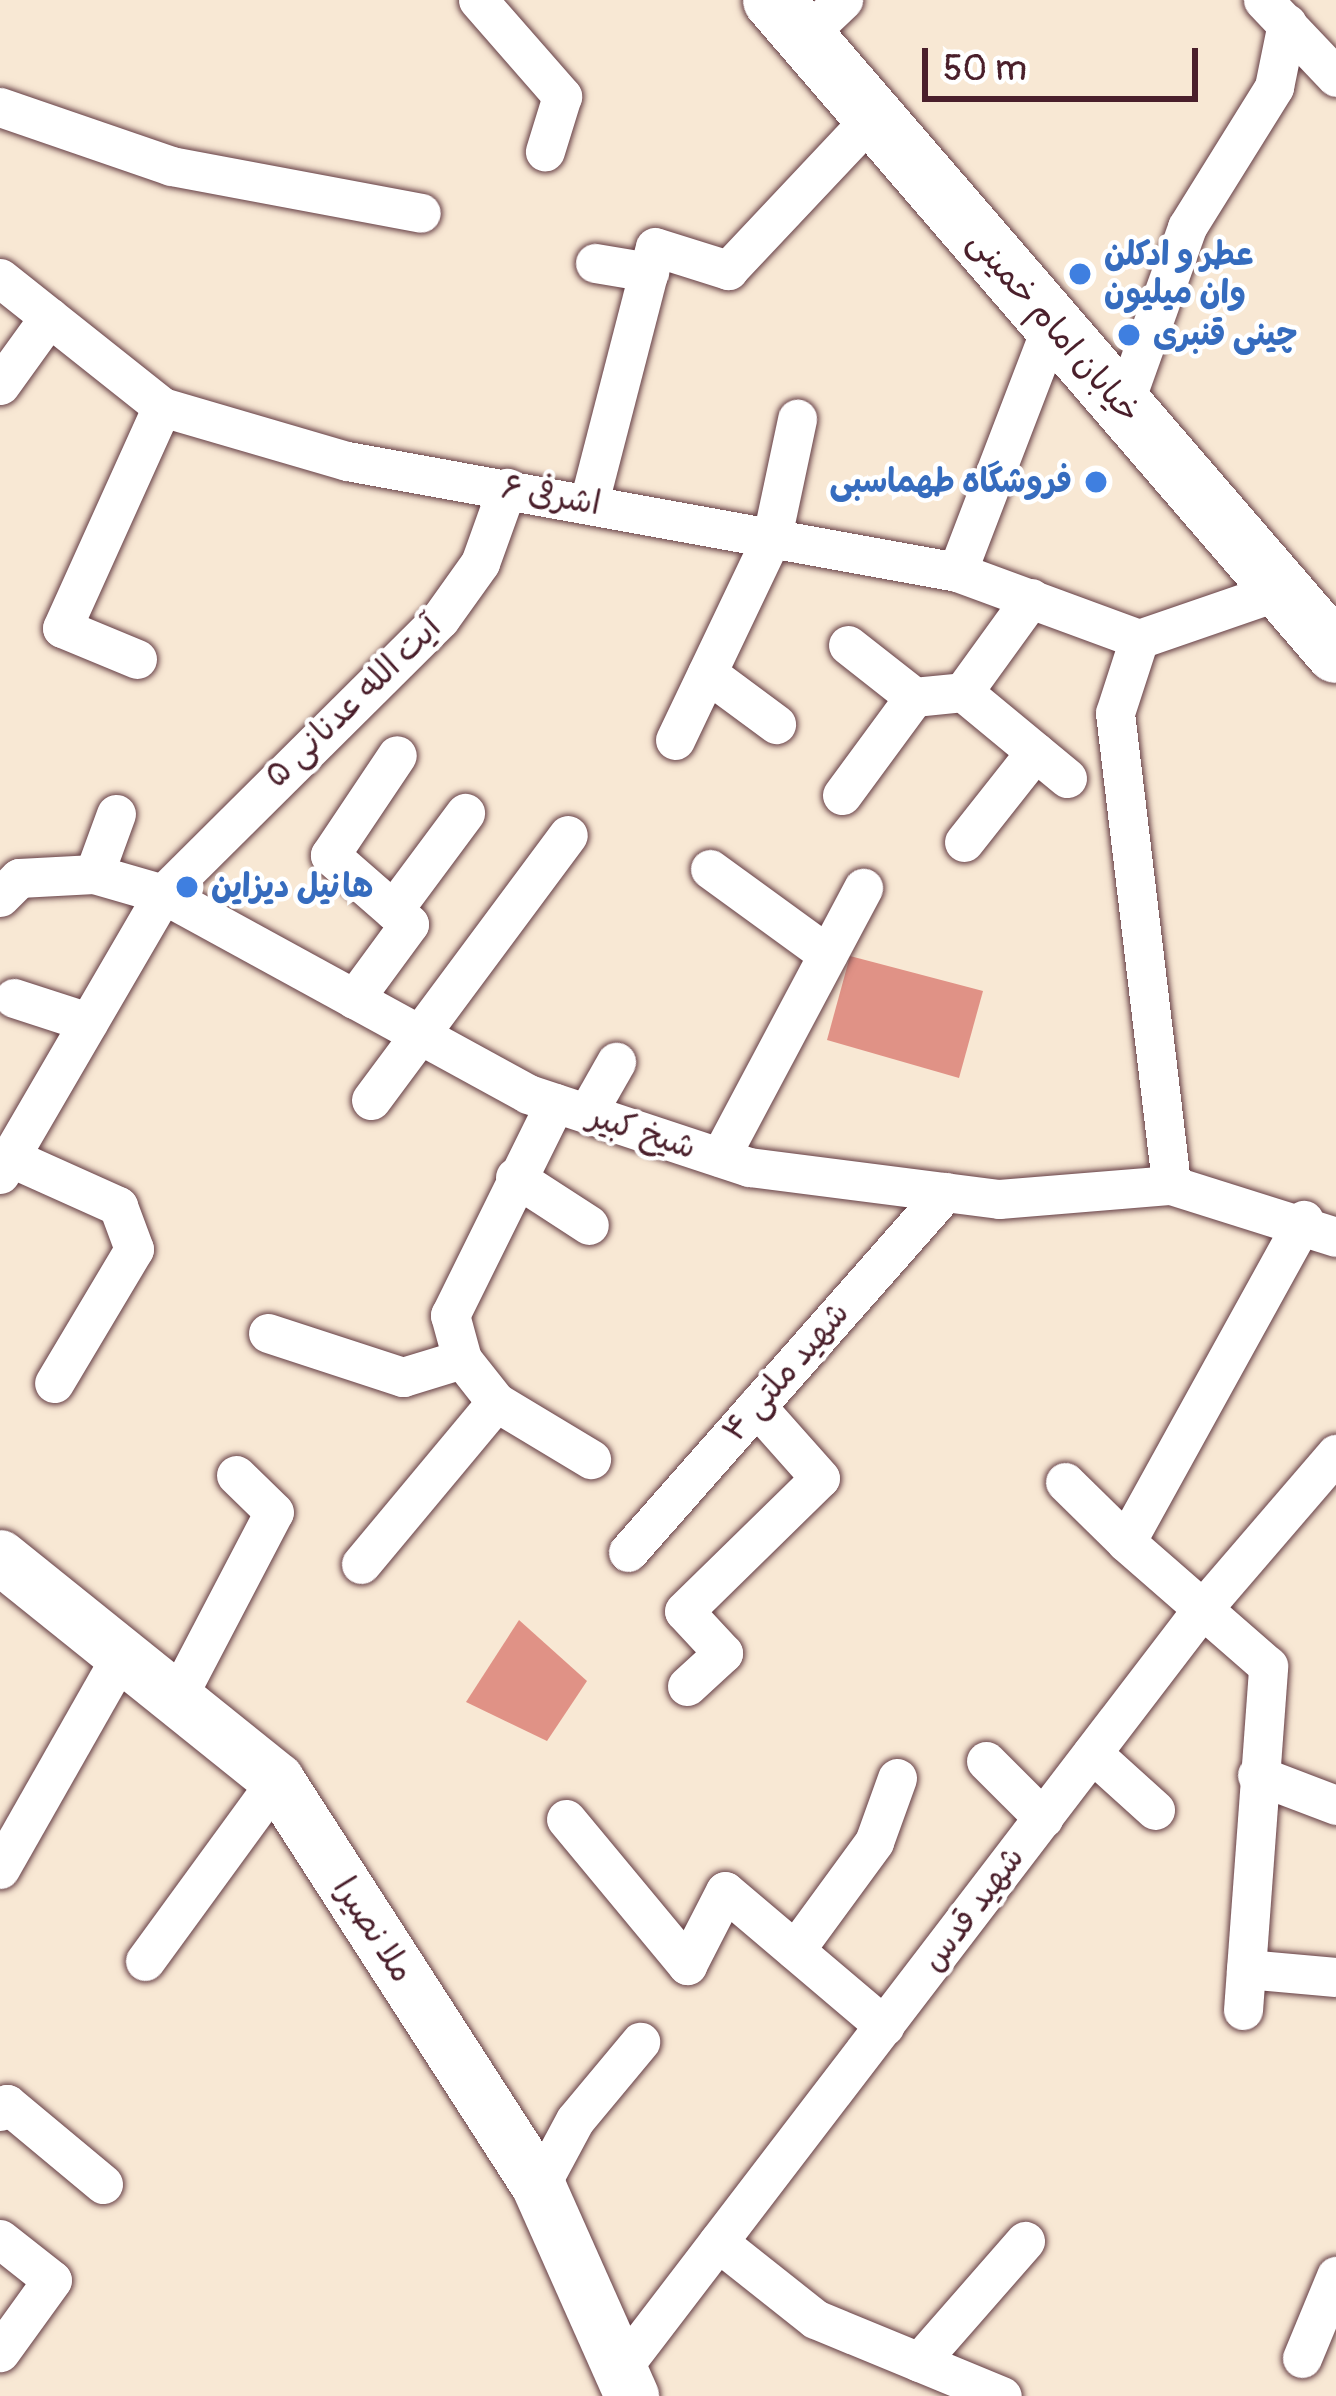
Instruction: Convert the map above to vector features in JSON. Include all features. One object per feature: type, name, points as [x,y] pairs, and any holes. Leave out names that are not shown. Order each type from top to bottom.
[{"type":"main road","name":"خیابان امام خمینی","points":[[806,12],[873,116],[1336,653]]},
{"type":"street","points":[[478,0],[562,96],[544,151]]},
{"type":"street","points":[[1275,11],[1336,77]]},
{"type":"street","points":[[1123,406],[1187,227],[1274,87],[1275,11]]},
{"type":"street","points":[[0,107],[171,166],[421,213]]},
{"type":"street","points":[[595,263],[652,260],[728,270],[873,116]]},
{"type":"street","points":[[589,502],[652,260]]},
{"type":"street","name":"اشرفی ۶","points":[[0,278],[162,406],[347,461],[957,572],[1139,639]]},
{"type":"street","points":[[0,385],[49,317]]},
{"type":"street","points":[[957,572],[1052,323]]},
{"type":"street","points":[[137,658],[62,628],[162,406]]},
{"type":"street","points":[[675,740],[772,537],[797,419]]},
{"type":"street","name":"آیت الله عدنانی ۵","points":[[4,1165],[164,894],[440,619],[480,563],[507,488]]},
{"type":"street","points":[[1171,1185],[1115,713],[1139,639],[1281,590]]},
{"type":"street","points":[[963,692],[1031,598]]},
{"type":"street","points":[[848,645],[914,697],[963,692],[1066,778]]},
{"type":"street","points":[[707,673],[776,724]]},
{"type":"street","points":[[842,795],[914,697]]},
{"type":"street","points":[[964,842],[1035,752]]},
{"type":"street","points":[[354,998],[409,924],[330,855],[397,754]]},
{"type":"street","points":[[392,910],[465,813]]},
{"type":"street","points":[[94,874],[116,814]]},
{"type":"street","points":[[371,1100],[414,1031],[568,835]]},
{"type":"street","points":[[710,868],[827,954]]},
{"type":"street","name":"شیخ کبیر","points":[[0,896],[19,878],[94,874],[164,894],[414,1031],[571,1108],[720,1157],[945,1192],[1171,1185],[1320,1228]]},
{"type":"street","points":[[720,1157],[862,888]]},
{"type":"street","points":[[14,998],[88,1022]]},
{"type":"street","points":[[591,1460],[496,1402],[462,1359],[450,1315],[514,1177],[616,1062]]},
{"type":"street","points":[[4,1165],[118,1207],[134,1249],[54,1383]]},
{"type":"street","points":[[514,1177],[590,1225]]},
{"type":"street","name":"شهید ملتی ۴","points":[[628,1552],[945,1192]]},
{"type":"street","points":[[1126,1542],[1320,1228]]},
{"type":"street","points":[[268,1333],[404,1377],[462,1359]]},
{"type":"street","points":[[361,1564],[496,1402]]},
{"type":"street","points":[[687,1686],[723,1653],[684,1611],[820,1478],[756,1406]]},
{"type":"street","name":"شهید قدس","points":[[626,2383],[718,2242],[1199,1612],[1336,1454]]},
{"type":"street","points":[[175,1701],[274,1511],[236,1475]]},
{"type":"street","points":[[1065,1482],[1199,1612],[1268,1666],[1243,2010]]},
{"type":"street","name":"ملا نصیرا","points":[[0,1557],[118,1661],[277,1780],[539,2187],[626,2383]]},
{"type":"street","points":[[0,1869],[118,1661]]},
{"type":"street","points":[[1092,1753],[1155,1810]]},
{"type":"street","points":[[986,1761],[1043,1818]]},
{"type":"street","points":[[1257,1775],[1336,1805]]},
{"type":"street","points":[[795,1951],[874,1842],[897,1778]]},
{"type":"street","points":[[145,1961],[277,1780]]},
{"type":"street","points":[[566,1820],[687,1965],[724,1891],[884,2026]]},
{"type":"street","points":[[1246,1969],[1336,1977]]},
{"type":"street","points":[[539,2187],[575,2120],[640,2042]]},
{"type":"street","points":[[0,2110],[7,2104],[103,2184]]},
{"type":"street","points":[[0,2239],[52,2280],[0,2352]]},
{"type":"street","points":[[919,2362],[1025,2241]]},
{"type":"street","points":[[718,2242],[814,2320],[1002,2396]]},
{"type":"street","points":[[1302,2358],[1336,2276]]},
{"type":"building","points":[[850,956],[983,991],[959,1078],[827,1040]]},
{"type":"building","points":[[519,1620],[587,1681],[547,1741],[466,1702]]},
{"type":"place","name":"عطر و ادکلن وان میلیون","points":[[1080,274]]},
{"type":"place","name":"چینی قنبری","points":[[1129,335]]},
{"type":"place","name":"فروشگاه طهماسبی","points":[[1096,482]]},
{"type":"place","name":"هانیل دیزاین","points":[[187,887]]}]
